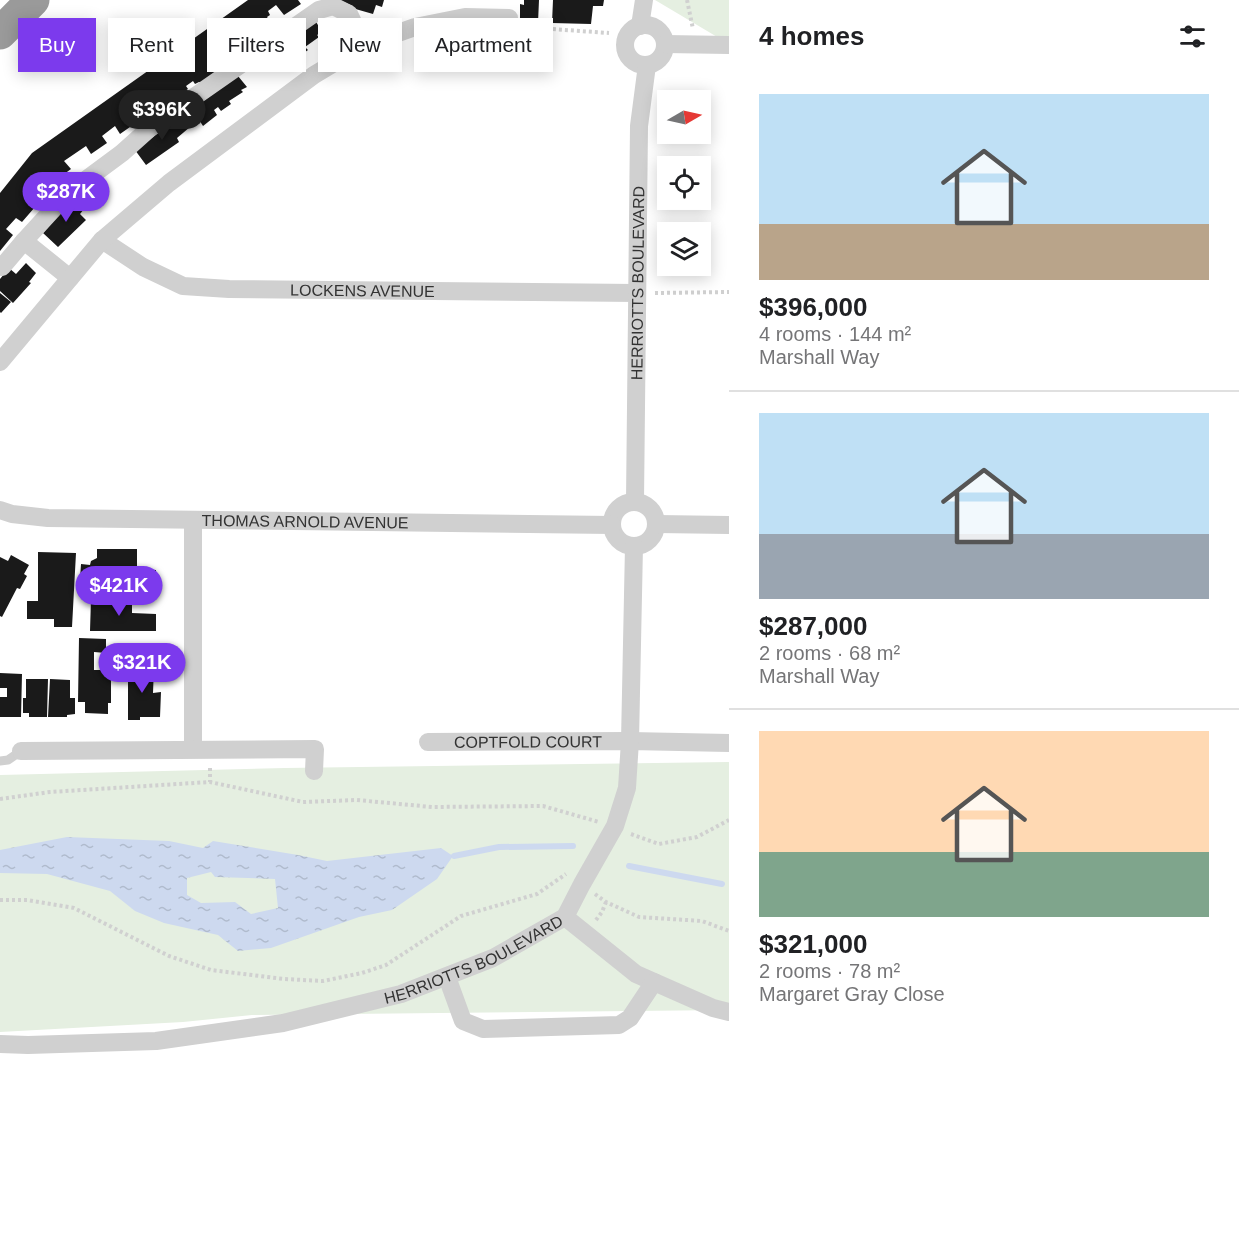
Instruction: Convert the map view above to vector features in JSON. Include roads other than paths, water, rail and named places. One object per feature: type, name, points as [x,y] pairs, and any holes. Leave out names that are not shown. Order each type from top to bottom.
[{"type":"highway","points":[[0,33],[33,0]]},
{"type":"street","points":[[640,26],[644,0]]},
{"type":"street","points":[[2,267],[68,194],[122,153],[151,127],[318,10],[333,6],[349,14],[351,18]]},
{"type":"street","points":[[460,18],[509,18]]},
{"type":"street","points":[[640,26],[652,26],[657,29],[665,44],[663,56],[658,61],[647,65],[634,62],[627,52],[626,45],[630,33],[640,26]]},
{"type":"street","points":[[665,44],[729,45]]},
{"type":"street","name":"HERRIOTTS BOULEVARD","points":[[635,501],[639,126],[647,65]]},
{"type":"street","points":[[0,362],[102,240],[169,183],[319,72]]},
{"type":"street","name":"LOCKENS AVENUE","points":[[102,240],[143,267],[183,286],[229,289],[636,293]]},
{"type":"street","points":[[24,241],[70,278]]},
{"type":"street","points":[[635,501],[651,508],[657,524],[650,540],[642,545],[634,546],[618,540],[612,525],[616,511],[628,502],[635,501]]},
{"type":"street","name":"THOMAS ARNOLD AVENUE","points":[[0,510],[12,514],[48,518],[612,525]]},
{"type":"street","points":[[193,520],[193,748]]},
{"type":"street","points":[[657,524],[729,525]]},
{"type":"street","name":"HERRIOTTS BOULEVARD","points":[[0,1044],[156,1041],[283,1023],[402,994],[494,958],[565,917],[615,826],[627,788],[634,546]]},
{"type":"street","name":"COPTFOLD COURT","points":[[428,742],[729,743]]},
{"type":"street","points":[[21,751],[193,748],[315,749],[314,771]]},
{"type":"street","points":[[565,917],[636,974],[713,1008],[729,1012]]},
{"type":"street","points":[[447,977],[463,1021],[483,1029],[619,1025],[630,1018],[654,982]]},
{"type":"lane","points":[[0,761],[8,760],[21,751]]},
{"type":"water","points":[[67,837],[169,841],[203,848],[213,841],[327,861],[441,848],[453,856],[437,879],[392,910],[359,917],[271,948],[238,951],[218,935],[164,923],[135,911],[110,891],[47,874],[0,873],[0,850]],"holes":[[[211,872],[215,877],[275,879],[278,908],[251,914],[235,902],[201,903],[187,895],[187,878]]]},
{"type":"waterway","points":[[454,856],[499,847],[573,846]]},
{"type":"waterway","points":[[629,866],[722,884]]}]
